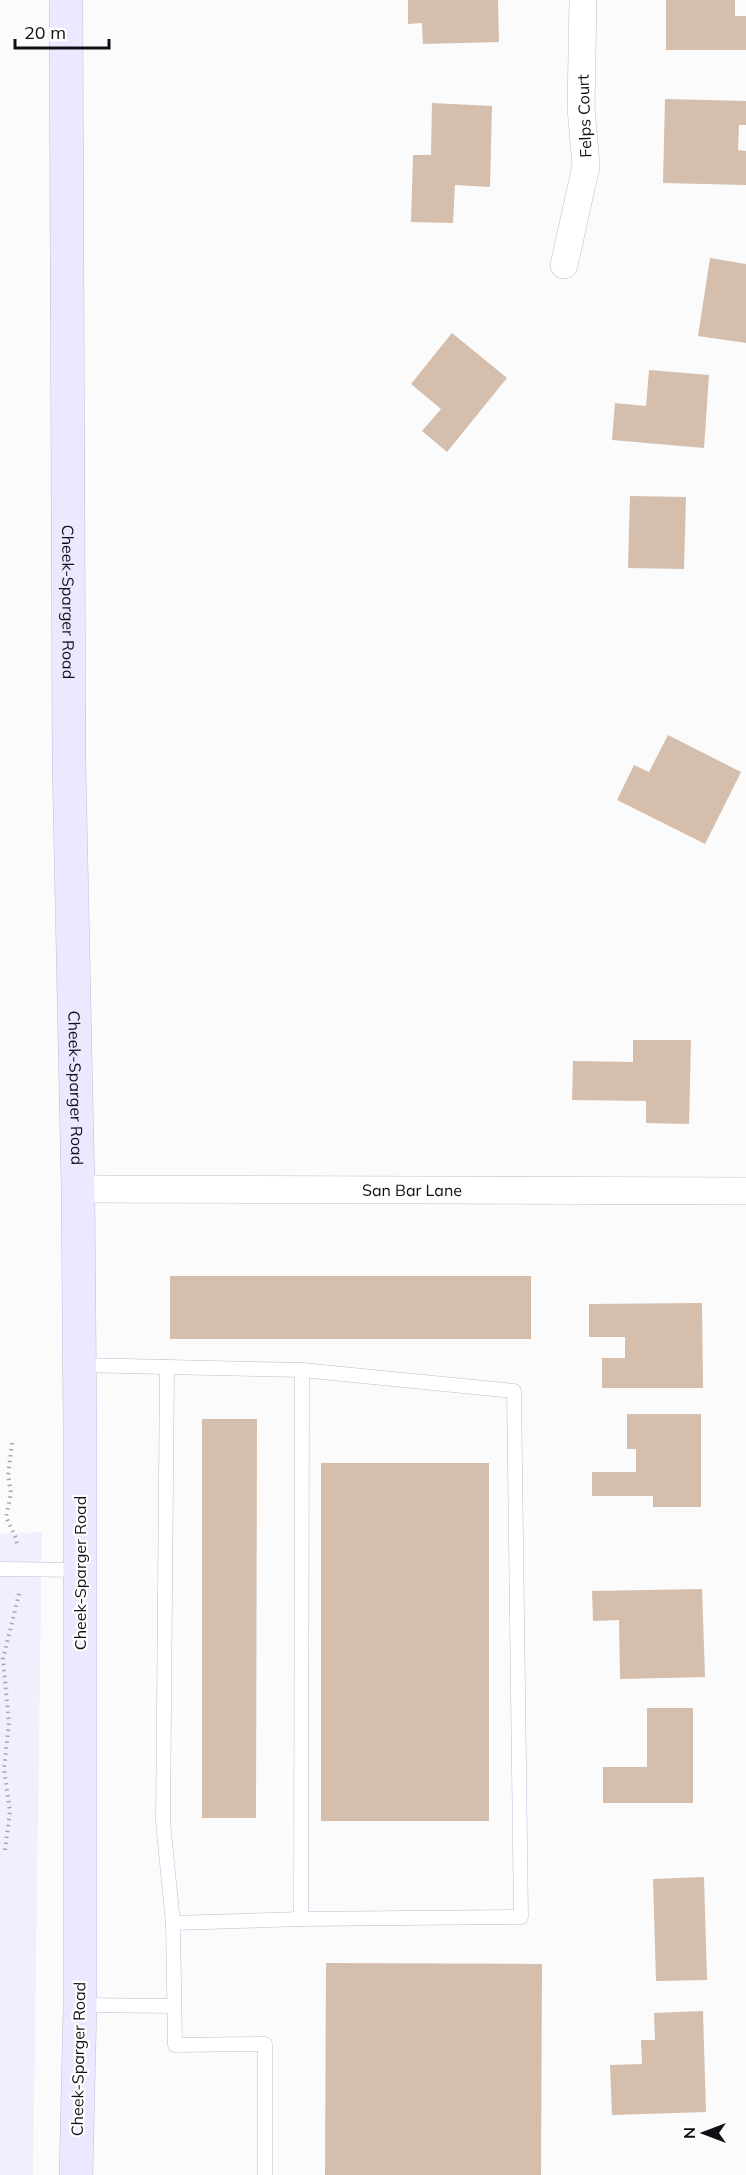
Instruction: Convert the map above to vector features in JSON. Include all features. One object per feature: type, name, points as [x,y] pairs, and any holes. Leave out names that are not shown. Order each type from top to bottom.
[{"type":"main road","name":"Cheek-Sparger Road","points":[[66,0],[69,763],[78,1190],[81,1570],[80,2005],[76,2175]]},
{"type":"street","name":"Felps Court","points":[[564,265],[586,166],[581,108],[583,0]]},
{"type":"street","name":"San Bar Lane","points":[[78,1190],[746,1191]]},
{"type":"lane","points":[[79,1365],[302,1370],[514,1391],[521,1917],[173,1923]]},
{"type":"lane","points":[[168,1367],[163,1822],[173,1923],[175,2045],[265,2044],[265,2175]]},
{"type":"lane","points":[[301,1919],[302,1370]]},
{"type":"lane","points":[[0,1569],[81,1570]]},
{"type":"lane","points":[[80,2005],[174,2006]]},
{"type":"path","points":[[5,1850],[10,1812],[4,1769],[9,1723],[3,1659],[20,1588],[16,1538],[6,1517],[11,1493],[8,1475],[12,1443]]},
{"type":"shaded area","points":[[42,1532],[33,2175],[0,2175],[0,1534]]},
{"type":"building","points":[[408,0],[498,0],[499,42],[423,44],[422,23],[408,24]]},
{"type":"building","points":[[666,0],[735,0],[735,16],[746,16],[746,50],[666,50]]},
{"type":"building","points":[[665,99],[746,101],[746,125],[739,125],[738,150],[746,151],[746,185],[663,183]]},
{"type":"building","points":[[432,103],[492,106],[490,187],[455,185],[453,223],[411,222],[413,155],[431,155]]},
{"type":"building","points":[[710,258],[746,264],[746,343],[698,336]]},
{"type":"building","points":[[452,333],[507,378],[447,452],[422,431],[441,409],[411,384]]},
{"type":"building","points":[[649,370],[709,375],[704,448],[612,440],[615,403],[646,406]]},
{"type":"building","points":[[630,496],[686,497],[684,569],[628,568]]},
{"type":"building","points":[[668,735],[741,772],[705,844],[617,800],[634,765],[649,772]]},
{"type":"building","points":[[633,1040],[691,1040],[689,1124],[646,1123],[646,1101],[572,1100],[573,1061],[633,1062]]},
{"type":"building","points":[[170,1276],[531,1276],[531,1339],[170,1339]]},
{"type":"building","points":[[702,1303],[703,1388],[602,1388],[602,1358],[625,1358],[625,1337],[589,1337],[589,1304]]},
{"type":"building","points":[[627,1414],[701,1414],[701,1507],[653,1507],[653,1496],[592,1496],[592,1472],[636,1472],[636,1449],[627,1449]]},
{"type":"building","points":[[202,1419],[257,1419],[256,1818],[202,1818]]},
{"type":"building","points":[[321,1463],[489,1463],[489,1821],[321,1821]]},
{"type":"building","points":[[702,1589],[705,1677],[620,1679],[619,1620],[593,1621],[592,1591]]},
{"type":"building","points":[[647,1708],[693,1708],[693,1803],[603,1803],[603,1767],[647,1767]]},
{"type":"building","points":[[704,1877],[707,1980],[656,1981],[653,1879]]},
{"type":"building","points":[[326,1963],[542,1964],[541,2175],[325,2175]]},
{"type":"building","points":[[703,2011],[706,2112],[612,2115],[610,2065],[642,2064],[641,2040],[655,2040],[654,2013]]}]
